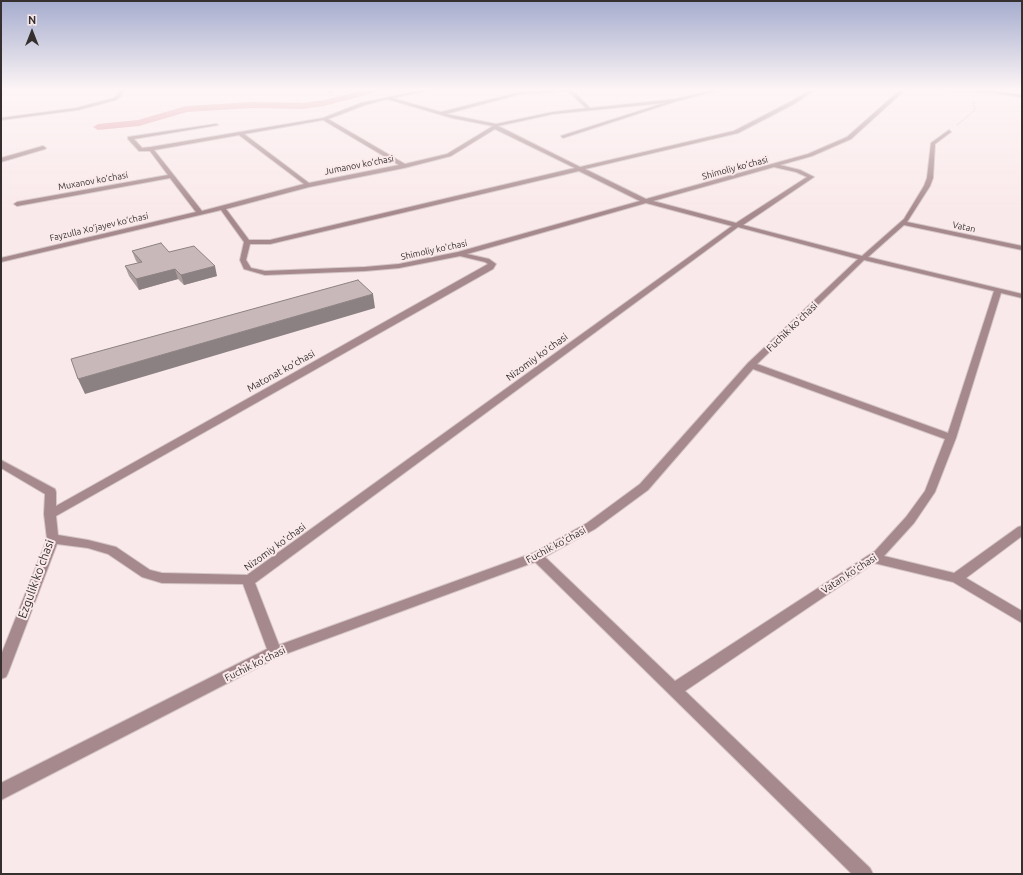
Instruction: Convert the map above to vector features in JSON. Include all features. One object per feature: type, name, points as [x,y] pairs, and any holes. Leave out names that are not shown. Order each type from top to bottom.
[{"type":"street","points":[[177,131],[130,138],[141,150],[259,131]]},
{"type":"street","points":[[344,131],[404,166]]},
{"type":"street","name":"Jumanov ko‘chasi","points":[[200,213],[308,185],[404,166],[449,155],[488,131]]},
{"type":"street","points":[[506,131],[645,201],[736,226],[1022,296]]},
{"type":"street","points":[[563,137],[582,131]]},
{"type":"street","points":[[222,208],[246,242],[270,242],[738,131]]},
{"type":"street","name":"Shimoliy ko‘chasi","points":[[645,201],[810,155],[849,138],[857,131]]},
{"type":"street","name":"Fuchik ko'chasi","points":[[1,792],[275,652],[537,556],[591,526],[644,487],[751,365],[863,258],[906,220],[927,186],[930,178],[933,142],[949,131]]},
{"type":"street","points":[[241,134],[308,185]]},
{"type":"street","points":[[1,160],[43,148]]},
{"type":"street","points":[[151,149],[200,213]]},
{"type":"street","name":"Nizomiy ko'chasi","points":[[248,581],[736,226],[810,177],[798,171],[774,166]]},
{"type":"street","name":"Muxanov ko'chasi","points":[[17,204],[172,176]]},
{"type":"street","name":"Shimoliy ko'chasi","points":[[246,242],[243,260],[248,269],[265,273],[365,270],[399,266],[459,254],[645,201]]},
{"type":"street","name":"Fayzulla Xo‘jayev ko‘chasi","points":[[1,260],[200,213]]},
{"type":"street","name":"Vatan","points":[[902,224],[1022,248]]},
{"type":"street","name":"Matonat ko‘chasi","points":[[50,514],[490,267],[492,264],[487,260],[459,254]]},
{"type":"street","name":"Vatan ko'chasi","points":[[674,690],[879,554],[910,520],[930,492],[951,438],[998,290]]},
{"type":"street","points":[[751,365],[951,438]]},
{"type":"street","name":"Ezgulik ko'chasi","points":[[1,463],[51,492],[50,514],[53,539],[1,673]]},
{"type":"street","points":[[956,578],[1022,530]]},
{"type":"street","points":[[53,539],[88,544],[112,550],[146,574],[162,578],[245,579],[248,581],[275,652]]},
{"type":"street","points":[[537,556],[864,874]]},
{"type":"street","points":[[872,558],[956,578],[1022,618]]},
{"type":"building","points":[[161,243],[169,252],[194,246],[215,266],[181,275],[175,269],[136,279],[125,266],[142,262],[132,251]]},
{"type":"building","points":[[358,280],[373,294],[78,379],[71,359]]}]
